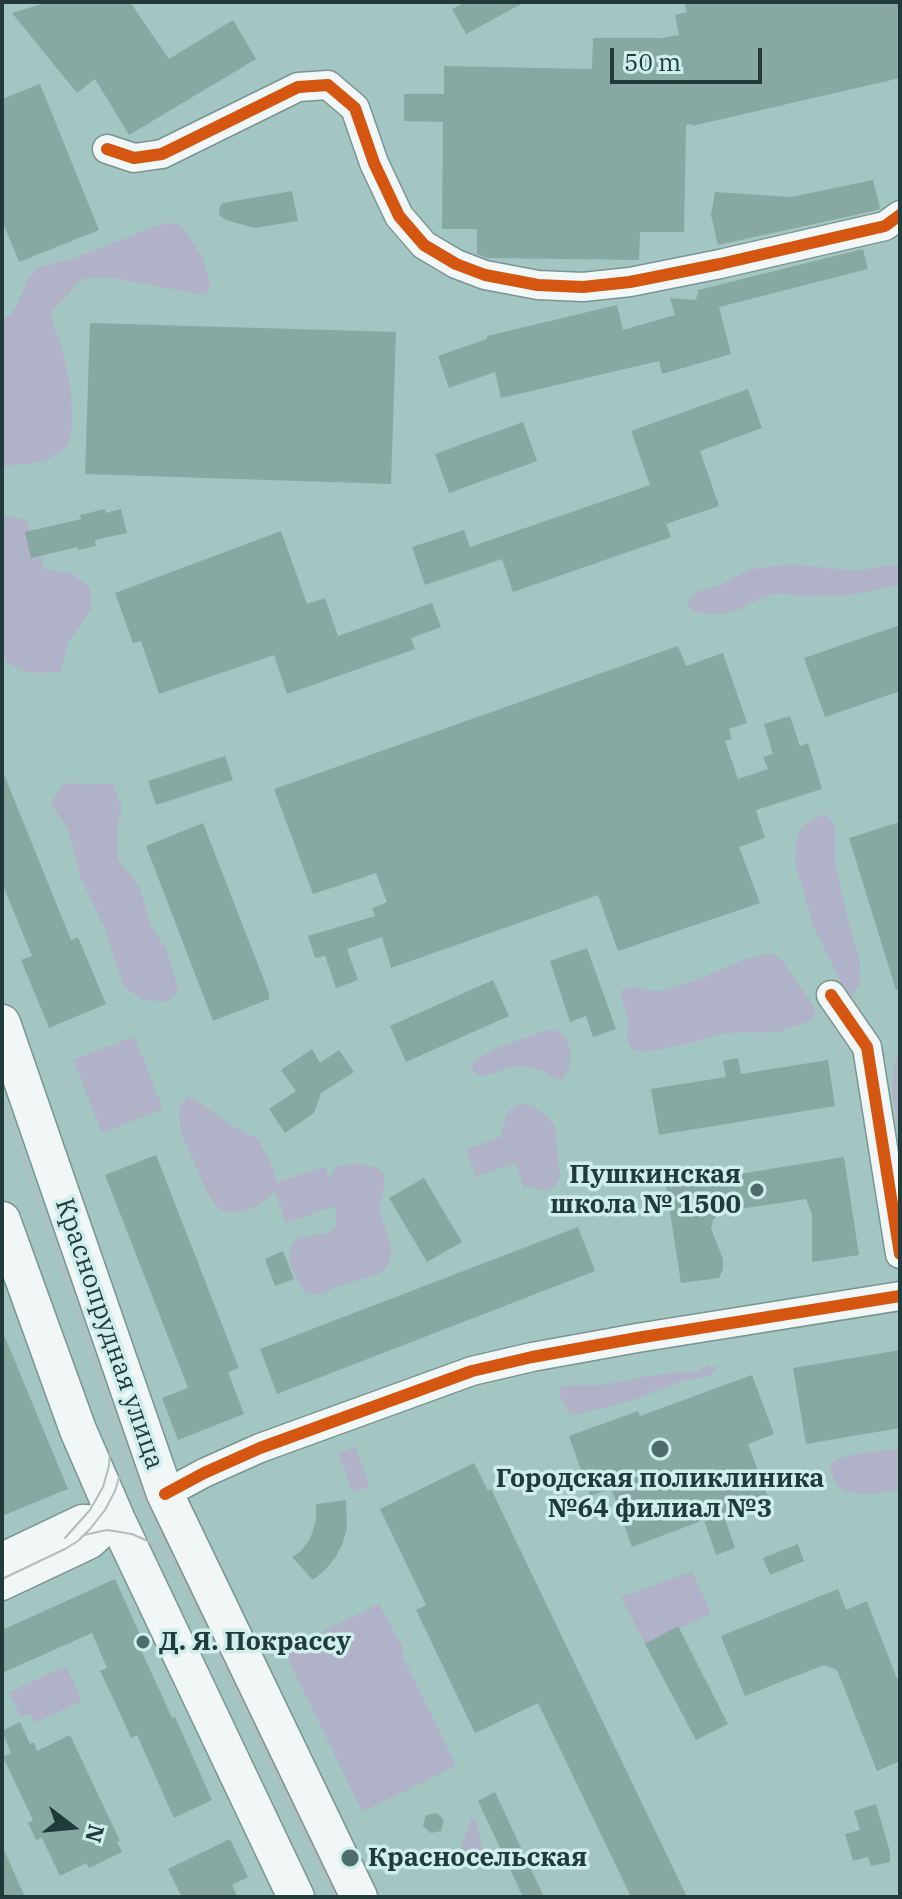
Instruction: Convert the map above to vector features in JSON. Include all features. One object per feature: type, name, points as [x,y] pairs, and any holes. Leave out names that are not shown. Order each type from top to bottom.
[{"type":"main road","name":"Краснопрудная улица","points":[[2,1023],[165,1494],[359,1897]]},
{"type":"main road","points":[[2,1220],[78,1430],[117,1520],[296,1897]]},
{"type":"main road","points":[[117,1520],[165,1494]]},
{"type":"street","points":[[107,149],[134,158],[162,154],[298,87],[328,85],[355,108],[374,163],[399,216],[424,245],[456,264],[485,275],[538,285],[583,287],[630,282],[885,226],[900,215]]},
{"type":"street","points":[[831,995],[867,1047],[900,1254]]},
{"type":"street","points":[[165,1494],[260,1448],[472,1371],[637,1338],[900,1296]]},
{"type":"street","points":[[2,1557],[82,1519],[117,1520]]},
{"type":"street","points":[[2,1586],[91,1544],[117,1520]]},
{"type":"shaded area","points":[[168,223],[178,224],[186,231],[203,258],[211,288],[204,295],[113,278],[81,280],[53,310],[52,320],[63,350],[71,392],[73,424],[69,444],[62,452],[42,462],[2,466],[2,319],[9,317],[16,307],[28,279],[43,266],[72,259]]},
{"type":"shaded area","points":[[2,515],[27,520],[44,568],[73,574],[90,588],[91,609],[68,643],[60,672],[29,673],[6,663],[2,648]]},
{"type":"shaded area","points":[[793,564],[847,570],[899,566],[900,585],[844,596],[771,594],[735,611],[715,615],[695,612],[687,606],[691,597],[700,591],[722,584],[750,569]]},
{"type":"shaded area","points":[[64,783],[112,783],[122,807],[117,828],[118,859],[139,886],[152,928],[167,950],[178,990],[169,1002],[142,1000],[123,985],[105,929],[81,879],[68,830],[51,803]]},
{"type":"shaded area","points":[[826,814],[833,822],[835,861],[860,963],[860,984],[849,999],[812,923],[795,862],[800,831],[807,822]]},
{"type":"shaded area","points":[[766,954],[776,955],[784,963],[814,1007],[815,1016],[807,1022],[778,1032],[725,1033],[663,1049],[633,1050],[627,1041],[628,1019],[622,989],[632,986],[663,991]]},
{"type":"shaded area","points":[[547,1030],[558,1031],[570,1047],[570,1068],[562,1081],[524,1066],[482,1077],[473,1072],[472,1062],[499,1047]]},
{"type":"shaded area","points":[[134,1036],[163,1109],[102,1133],[73,1060]]},
{"type":"shaded area","points":[[900,1053],[900,1152],[892,1086],[894,1064]]},
{"type":"shaded area","points":[[188,1096],[258,1139],[268,1157],[276,1183],[325,1166],[330,1181],[331,1174],[338,1166],[357,1163],[377,1168],[384,1174],[381,1216],[391,1245],[391,1257],[385,1270],[325,1293],[315,1295],[304,1292],[290,1264],[292,1244],[299,1237],[330,1233],[336,1225],[335,1206],[286,1223],[275,1192],[258,1206],[237,1213],[217,1208],[181,1133],[179,1113]]},
{"type":"shaded area","points":[[521,1104],[540,1111],[555,1125],[560,1177],[555,1186],[546,1191],[523,1186],[515,1163],[476,1177],[466,1150],[502,1136],[505,1118],[511,1109]]},
{"type":"shaded area","points":[[707,1366],[718,1367],[711,1375],[575,1415],[571,1415],[559,1397],[560,1387],[602,1385],[648,1376],[696,1372]]},
{"type":"shaded area","points":[[355,1446],[370,1486],[353,1492],[338,1454]]},
{"type":"shaded area","points":[[900,1448],[900,1490],[864,1495],[844,1491],[836,1485],[829,1466],[836,1459]]},
{"type":"shaded area","points":[[692,1571],[711,1613],[645,1644],[621,1597]]},
{"type":"shaded area","points":[[379,1604],[403,1648],[402,1654],[456,1766],[362,1812],[284,1650]]},
{"type":"shaded area","points":[[66,1666],[82,1701],[35,1723],[30,1713],[21,1717],[9,1692]]},
{"type":"shaded area","points":[[472,1818],[476,1819],[484,1866],[469,1858],[461,1846]]},
{"type":"building","points":[[48,2],[130,2],[169,59],[233,20],[256,59],[129,135],[95,79],[77,93],[12,13]]},
{"type":"building","points":[[466,2],[525,2],[466,34],[452,9]]},
{"type":"building","points":[[684,2],[900,2],[900,78],[686,125],[684,232],[640,232],[639,260],[487,258],[477,254],[477,229],[442,229],[443,122],[404,121],[404,94],[444,94],[444,66],[592,69],[593,38],[679,35],[675,15],[687,12]]},
{"type":"building","points":[[40,84],[99,230],[19,262],[2,220],[2,99]]},
{"type":"building","points":[[873,180],[878,210],[718,245],[711,215],[715,192],[791,197]]},
{"type":"building","points":[[292,191],[298,221],[254,228],[219,215],[223,203]]},
{"type":"building","points":[[863,249],[868,269],[719,307],[731,354],[662,374],[659,361],[501,398],[495,372],[449,388],[438,356],[487,339],[487,336],[617,305],[623,330],[675,315],[670,298],[696,300],[698,290]]},
{"type":"building","points":[[90,323],[396,332],[391,484],[85,474]]},
{"type":"building","points":[[748,389],[762,428],[700,451],[719,506],[666,524],[671,537],[513,592],[502,559],[425,585],[412,547],[464,530],[470,547],[650,485],[631,431]]},
{"type":"building","points":[[523,422],[537,461],[449,493],[435,454]]},
{"type":"building","points":[[105,509],[106,513],[121,509],[127,533],[95,540],[96,546],[31,558],[25,532],[81,519],[80,515]]},
{"type":"building","points":[[281,531],[307,604],[325,598],[338,636],[432,603],[441,627],[411,638],[415,649],[287,694],[274,655],[159,694],[141,641],[133,643],[115,593]]},
{"type":"building","points":[[900,625],[900,691],[825,717],[804,658]]},
{"type":"building","points":[[678,646],[686,666],[723,653],[747,723],[729,729],[732,739],[725,741],[738,779],[768,769],[763,757],[773,754],[764,724],[790,716],[800,746],[808,743],[822,789],[756,810],[765,838],[739,847],[760,903],[618,951],[598,895],[391,968],[382,937],[347,949],[358,980],[336,988],[325,956],[315,958],[308,936],[375,916],[372,908],[387,902],[376,873],[313,894],[274,789]]},
{"type":"building","points":[[225,756],[233,780],[156,805],[148,781]]},
{"type":"building","points":[[3,772],[71,940],[78,937],[106,1004],[49,1028],[21,960],[32,956],[2,883]]},
{"type":"building","points":[[900,822],[900,989],[896,990],[849,838]]},
{"type":"building","points":[[203,823],[269,993],[269,999],[213,1021],[146,846]]},
{"type":"building","points":[[587,948],[616,1029],[593,1037],[586,1016],[570,1022],[550,961]]},
{"type":"building","points":[[493,980],[509,1016],[406,1062],[390,1026]]},
{"type":"building","points":[[312,1049],[320,1063],[339,1050],[354,1072],[321,1093],[314,1113],[285,1133],[269,1109],[296,1091],[281,1070]]},
{"type":"building","points":[[738,1058],[741,1074],[828,1060],[835,1106],[659,1135],[651,1089],[726,1077],[723,1061]]},
{"type":"building","points":[[156,1155],[239,1368],[228,1372],[244,1414],[178,1440],[162,1398],[188,1388],[105,1175]]},
{"type":"building","points":[[844,1157],[859,1255],[812,1262],[812,1214],[806,1199],[720,1212],[713,1220],[711,1229],[723,1259],[719,1278],[681,1283],[666,1186]]},
{"type":"building","points":[[424,1178],[462,1242],[427,1262],[389,1198]]},
{"type":"building","points":[[578,1227],[595,1271],[277,1394],[260,1349]]},
{"type":"building","points":[[283,1251],[294,1279],[275,1286],[265,1259]]},
{"type":"building","points":[[2,1330],[68,1489],[2,1516]]},
{"type":"building","points":[[900,1350],[900,1428],[806,1444],[793,1368]]},
{"type":"building","points":[[752,1375],[774,1434],[748,1444],[768,1497],[723,1513],[735,1548],[716,1555],[704,1520],[632,1547],[611,1488],[590,1496],[569,1436],[638,1411],[640,1416]]},
{"type":"building","points":[[474,1463],[488,1491],[491,1489],[687,1897],[631,1897],[538,1703],[475,1733],[416,1610],[426,1605],[380,1509]]},
{"type":"building","points":[[346,1500],[347,1528],[342,1545],[335,1558],[313,1580],[292,1557],[310,1539],[316,1521],[316,1504]]},
{"type":"building","points":[[798,1544],[804,1561],[770,1575],[763,1558]]},
{"type":"building","points":[[115,1579],[147,1650],[142,1652],[212,1800],[174,1818],[137,1735],[131,1738],[100,1671],[107,1668],[92,1633],[2,1673],[2,1630]]},
{"type":"building","points":[[838,1589],[846,1610],[867,1601],[900,1680],[900,1761],[877,1771],[837,1670],[824,1665],[745,1696],[721,1636]]},
{"type":"building","points":[[678,1626],[728,1724],[696,1740],[645,1644]]},
{"type":"building","points":[[20,1722],[30,1744],[34,1742],[37,1751],[70,1735],[120,1841],[117,1842],[122,1852],[89,1868],[86,1863],[60,1876],[42,1838],[36,1840],[28,1823],[33,1820],[3,1757],[11,1753],[2,1731]]},
{"type":"building","points":[[495,1792],[544,1897],[523,1897],[478,1801]]},
{"type":"building","points":[[876,1804],[890,1862],[871,1866],[868,1857],[853,1861],[845,1834],[860,1830],[854,1811]]},
{"type":"building","points":[[437,1813],[444,1820],[441,1831],[431,1833],[423,1826],[426,1815]]},
{"type":"building","points":[[230,1839],[248,1877],[232,1885],[238,1897],[182,1897],[168,1869]]},
{"type":"building","points":[[2,1845],[19,1884],[25,1897],[2,1897]]},
{"type":"tram line","points":[[2,1097],[147,1504],[336,1897]]},
{"type":"tram line","points":[[65,1538],[90,1510],[103,1487],[109,1466],[107,1424]]},
{"type":"tram line","points":[[2,1579],[65,1549],[90,1529],[115,1491],[122,1468],[122,1448]]},
{"type":"tram line","points":[[84,1535],[107,1530],[132,1534],[152,1543],[170,1559]]},
{"type":"cycle path","points":[[107,149],[134,158],[162,154],[298,87],[328,85],[355,108],[374,163],[399,216],[424,245],[456,264],[485,275],[538,285],[583,287],[630,282],[885,226],[900,215]]},
{"type":"cycle path","points":[[831,995],[867,1047],[900,1254]]},
{"type":"cycle path","points":[[165,1494],[260,1448],[472,1371],[637,1338],[900,1296]]},
{"type":"place","name":"Пушкинская школа № 1500","points":[[757,1190]]},
{"type":"place","name":"Городская поликлиника №64 филиал №3","points":[[660,1449]]},
{"type":"place","name":"Д. Я. Покрассу","points":[[143,1642]]},
{"type":"place","name":"Красносельская","points":[[350,1858]]}]
